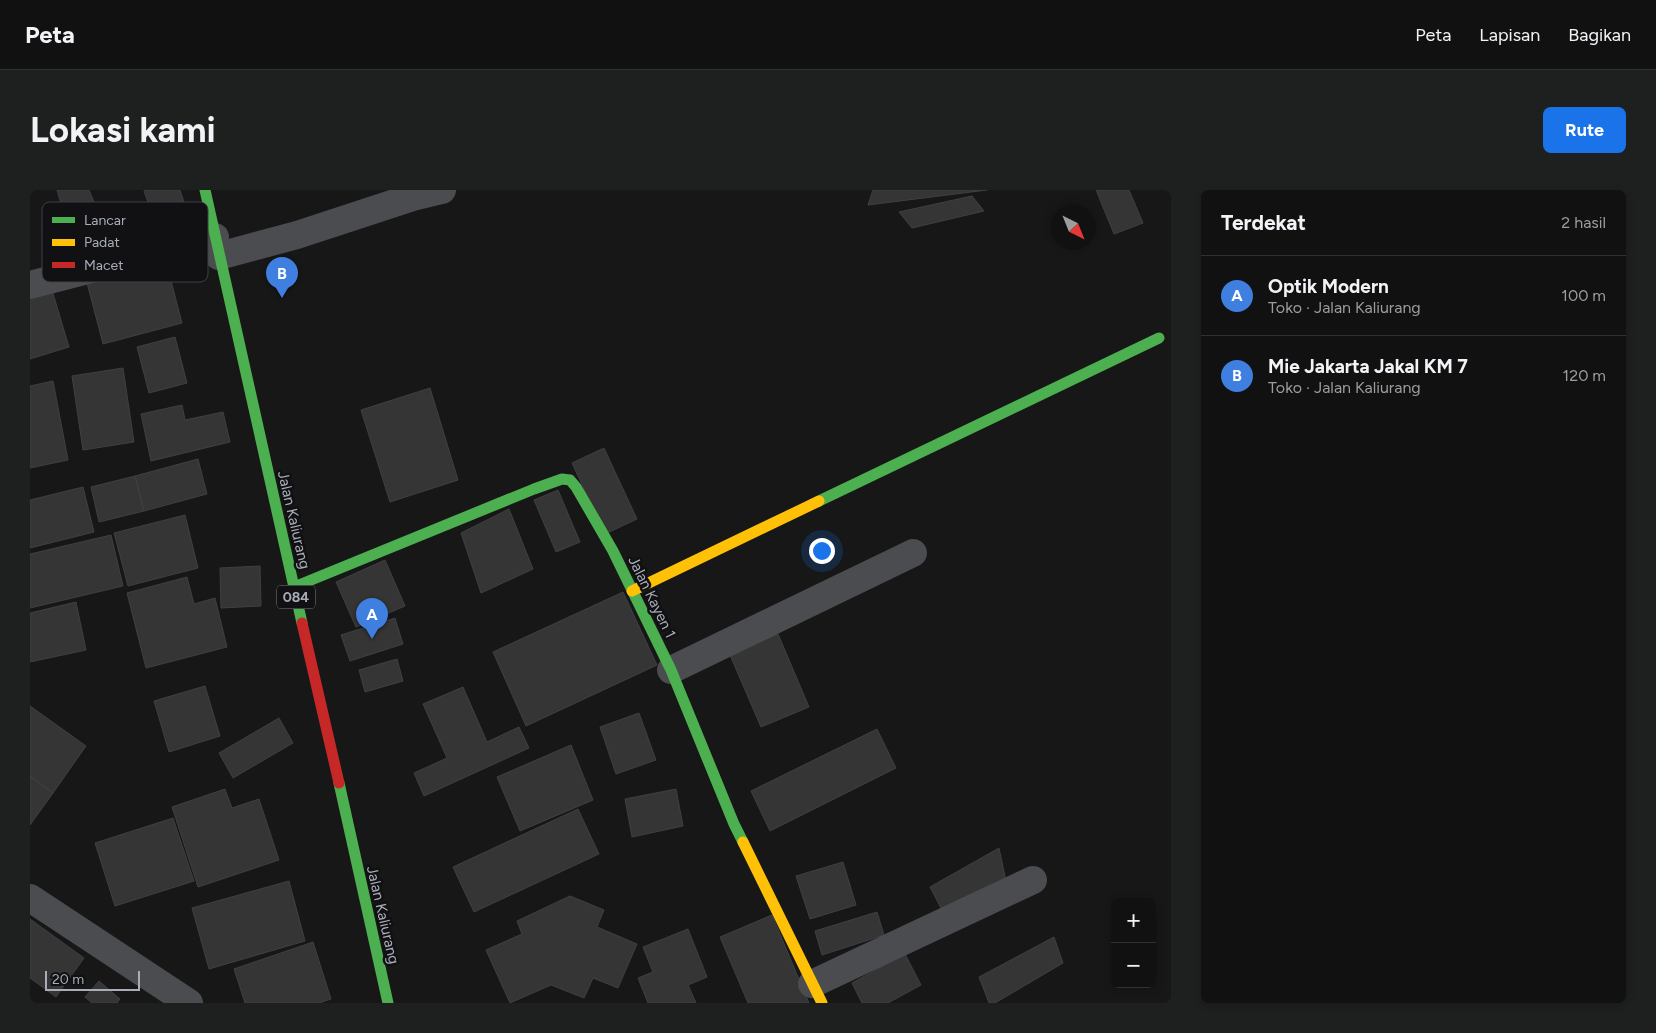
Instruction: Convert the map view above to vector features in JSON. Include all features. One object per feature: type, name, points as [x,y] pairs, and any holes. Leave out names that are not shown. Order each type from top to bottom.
[{"type":"street","points":[[208,248],[297,234],[412,194],[442,190]]},
{"type":"street","name":"Jalan Kaliurang","points":[[208,204],[388,1003]]},
{"type":"street","points":[[30,285],[44,282]]},
{"type":"street","points":[[632,591],[1159,338]]},
{"type":"street","name":"Jalan Kayen 1","points":[[294,588],[534,489],[562,479],[570,480],[576,487],[613,551],[671,670],[734,824],[817,993]]},
{"type":"street","points":[[671,670],[913,553]]},
{"type":"street","points":[[817,993],[1033,880]]},
{"type":"street","points":[[30,898],[188,1003]]},
{"type":"building","points":[[57,190],[89,190],[94,202],[61,202]]},
{"type":"building","points":[[180,190],[184,202],[148,202],[144,191]]},
{"type":"building","points":[[873,190],[987,190],[868,205]]},
{"type":"building","points":[[1096,190],[1129,190],[1143,223],[1114,234]]},
{"type":"building","points":[[972,196],[984,211],[912,228],[899,212]]},
{"type":"building","points":[[87,282],[171,282],[182,323],[103,344]]},
{"type":"building","points":[[52,290],[69,347],[30,359],[30,297]]},
{"type":"building","points":[[175,337],[187,383],[149,393],[137,347]]},
{"type":"building","points":[[123,368],[134,442],[83,450],[72,376]]},
{"type":"building","points":[[53,381],[68,460],[30,468],[30,386]]},
{"type":"building","points":[[430,388],[458,480],[390,502],[361,410]]},
{"type":"building","points":[[182,405],[185,420],[223,412],[230,442],[151,461],[141,414]]},
{"type":"building","points":[[604,448],[637,519],[605,534],[572,463]]},
{"type":"building","points":[[198,459],[207,494],[144,511],[135,476]]},
{"type":"building","points":[[135,476],[144,511],[99,522],[91,487]]},
{"type":"building","points":[[83,487],[94,532],[30,548],[30,500]]},
{"type":"building","points":[[558,490],[580,542],[556,552],[534,500]]},
{"type":"building","points":[[509,509],[533,569],[481,593],[461,533]]},
{"type":"building","points":[[185,515],[198,568],[128,586],[114,533]]},
{"type":"building","points":[[111,535],[123,586],[30,608],[30,554]]},
{"type":"building","points":[[385,560],[405,606],[356,627],[336,582]]},
{"type":"building","points":[[260,566],[261,606],[221,608],[220,568]]},
{"type":"building","points":[[187,577],[194,604],[215,598],[227,647],[146,668],[127,593]]},
{"type":"building","points":[[623,592],[657,665],[526,726],[493,652]]},
{"type":"building","points":[[76,602],[86,650],[30,662],[30,613]]},
{"type":"building","points":[[395,618],[403,644],[350,661],[341,635]]},
{"type":"building","points":[[778,634],[809,707],[761,727],[730,655]]},
{"type":"building","points":[[397,659],[403,681],[365,692],[359,670]]},
{"type":"building","points":[[205,686],[220,736],[169,752],[154,701]]},
{"type":"building","points":[[463,687],[487,742],[519,727],[529,748],[424,796],[414,773],[447,758],[423,704]]},
{"type":"building","points":[[30,706],[86,746],[53,793],[30,776]]},
{"type":"building","points":[[639,713],[656,760],[616,774],[600,727]]},
{"type":"building","points":[[279,718],[293,743],[233,778],[219,753]]},
{"type":"building","points":[[877,729],[896,768],[770,831],[751,791]]},
{"type":"building","points":[[571,745],[593,800],[520,831],[497,777]]},
{"type":"building","points":[[30,776],[53,793],[30,825]]},
{"type":"building","points":[[225,789],[232,808],[259,799],[279,860],[198,887],[172,807]]},
{"type":"building","points":[[676,789],[683,826],[632,837],[625,799]]},
{"type":"building","points":[[578,809],[599,854],[474,912],[453,867]]},
{"type":"building","points":[[173,818],[194,881],[115,906],[95,843]]},
{"type":"building","points":[[999,848],[1007,886],[943,912],[930,887]]},
{"type":"building","points":[[843,862],[856,905],[810,919],[796,876]]},
{"type":"building","points":[[289,881],[305,941],[209,969],[192,908]]},
{"type":"building","points":[[570,896],[604,910],[597,927],[637,944],[618,988],[593,978],[584,998],[551,985],[510,1003],[486,950],[522,934],[517,921]]},
{"type":"building","points":[[877,912],[884,935],[822,955],[815,931]]},
{"type":"building","points":[[772,915],[809,1003],[748,1003],[720,937]]},
{"type":"building","points":[[30,919],[84,958],[56,997],[30,978]]},
{"type":"building","points":[[688,929],[707,977],[688,985],[696,1003],[648,1003],[638,978],[653,972],[643,947]]},
{"type":"building","points":[[1054,937],[1063,963],[995,1003],[989,1003],[979,977]]},
{"type":"building","points":[[313,942],[331,999],[319,1003],[245,1003],[234,969]]},
{"type":"building","points":[[905,954],[921,985],[888,1003],[862,1003],[852,983]]},
{"type":"building","points":[[99,981],[120,999],[117,1003],[92,1003],[85,997]]},
{"type":"traffic: fast","points":[[205,190],[208,202]]},
{"type":"traffic: fast","points":[[208,203],[302,623]]},
{"type":"traffic: fast","points":[[819,501],[1159,338]]},
{"type":"traffic: fast","points":[[294,587],[534,489],[562,479],[570,480],[576,487],[613,551],[671,670],[743,842]]},
{"type":"traffic: fast","points":[[339,783],[388,1003]]},
{"type":"traffic: slow","points":[[632,591],[819,501]]},
{"type":"traffic: slow","points":[[743,842],[822,1003]]},
{"type":"traffic: jam","points":[[302,623],[339,783]]},
{"type":"place","name":"Mie Jakarta Jakal KM 7","points":[[282,298]]},
{"type":"place","name":"Optik Modern","points":[[372,639]]}]
